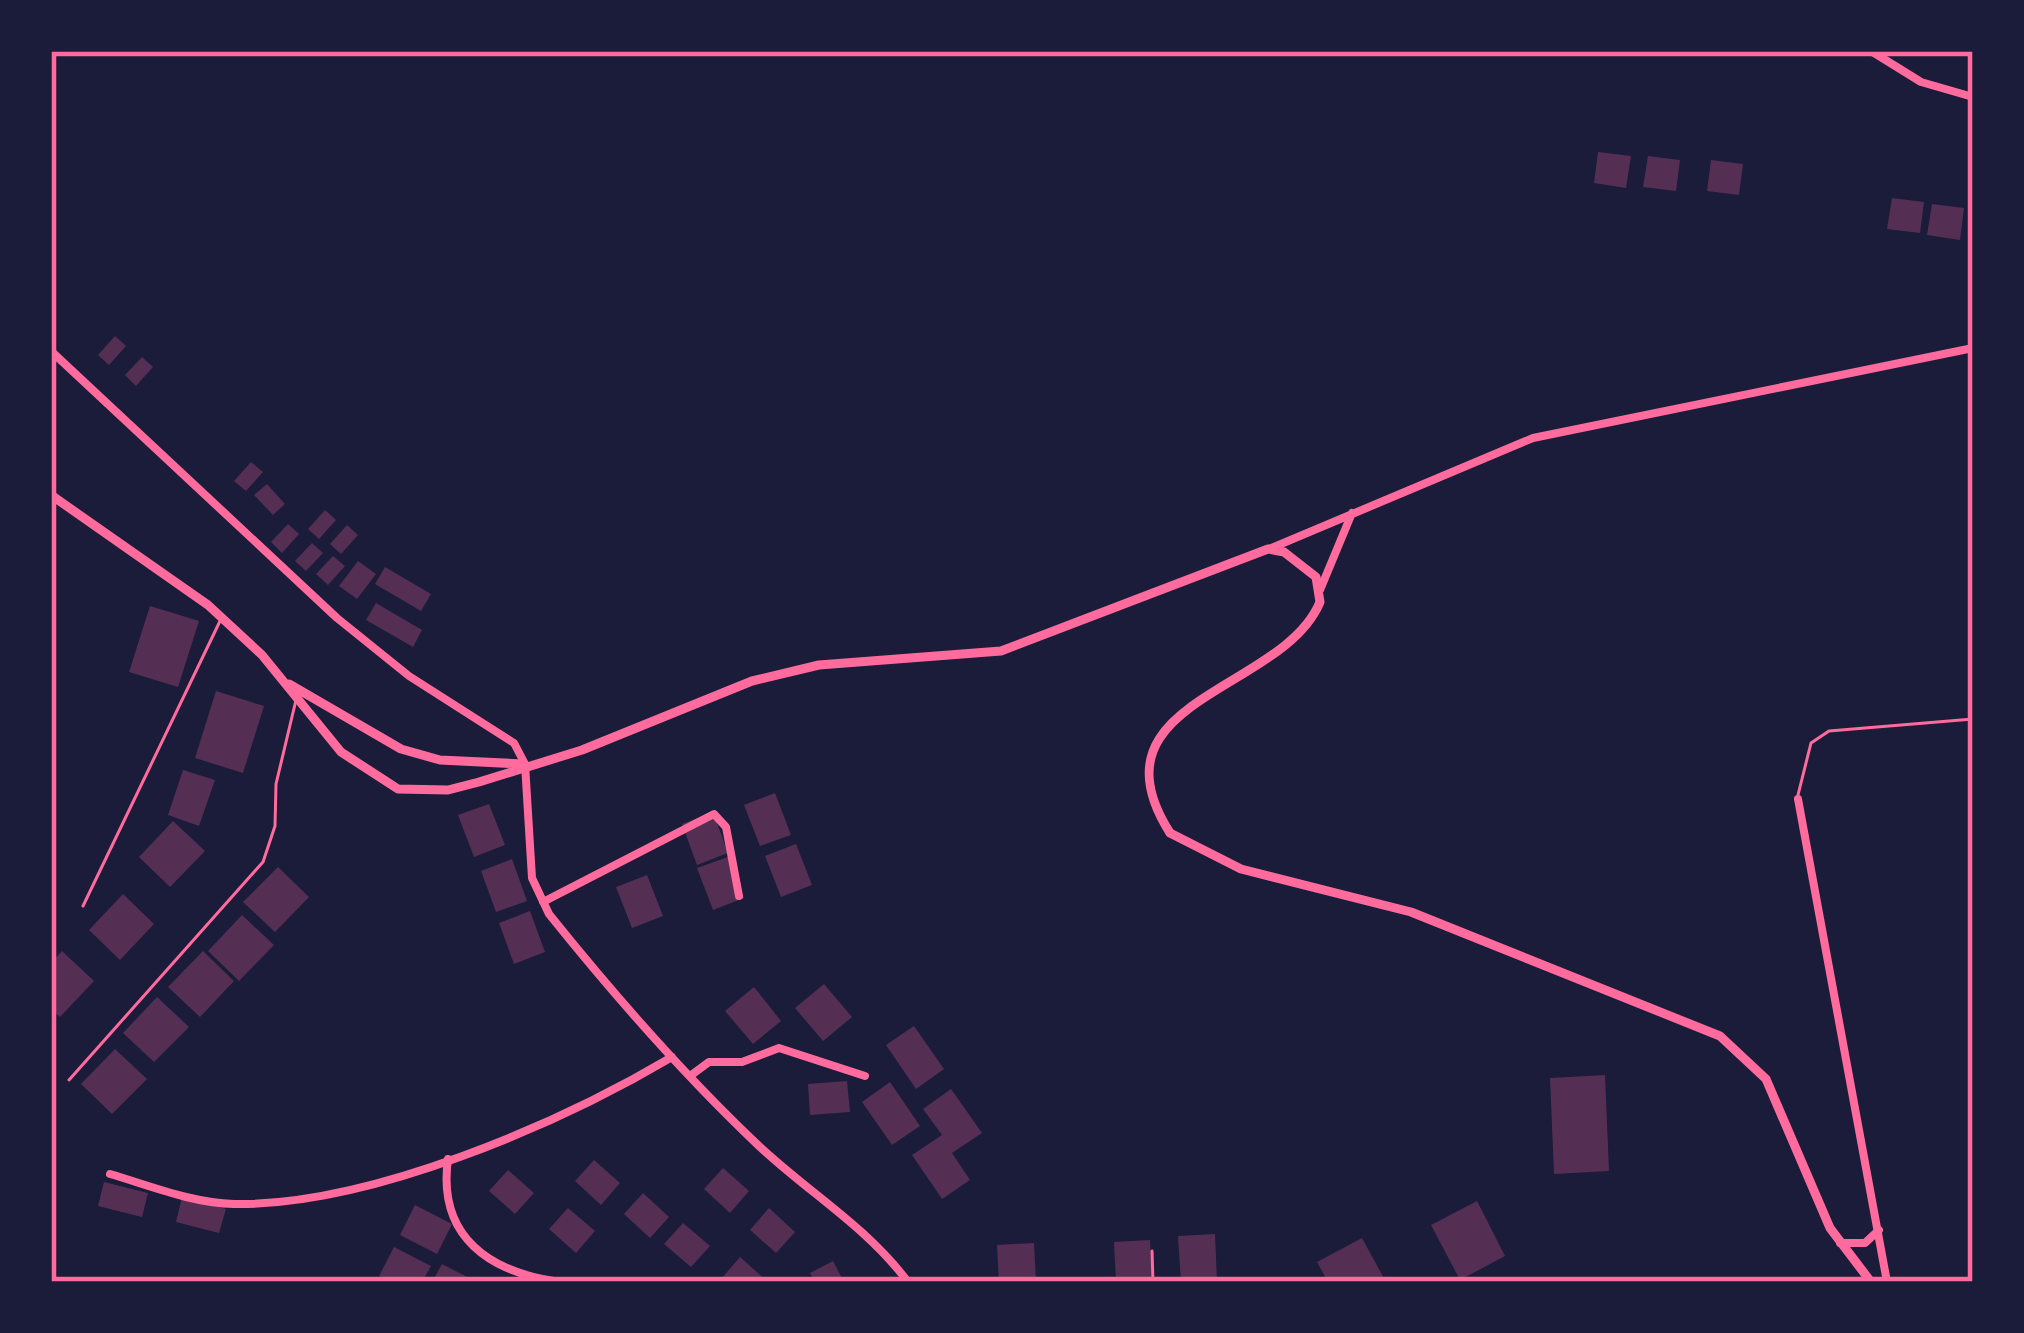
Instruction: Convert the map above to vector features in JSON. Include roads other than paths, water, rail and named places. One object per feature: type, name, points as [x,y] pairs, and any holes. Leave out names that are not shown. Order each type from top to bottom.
[{"type":"street","points":[[1871,51],[1921,82],[1973,98]]},
{"type":"street","points":[[51,495],[222,617],[284,681],[341,752],[398,789],[448,790],[582,750],[788,672],[846,661],[964,658],[1001,651],[1550,434],[1973,348]]},
{"type":"street","points":[[51,351],[269,561],[409,676],[506,736],[524,764],[527,852],[542,902],[690,1076],[772,1158],[870,1238],[908,1282]]},
{"type":"street","points":[[1353,512],[1316,612],[1293,641],[1186,709],[1162,732],[1153,755],[1152,788],[1170,833],[1241,869],[1440,922],[1720,1036],[1766,1079],[1839,1243],[1871,1282]]},
{"type":"street","points":[[1268,549],[1300,562],[1321,590]]},
{"type":"street","points":[[284,681],[401,749],[440,760],[524,764]]},
{"type":"street","points":[[1798,799],[1887,1282]]},
{"type":"street","points":[[542,902],[714,814],[726,827],[739,896]]},
{"type":"street","points":[[690,1076],[709,1062],[742,1062],[779,1048],[865,1076]]},
{"type":"street","points":[[110,1174],[197,1200],[266,1203],[366,1188],[448,1159],[672,1057]]},
{"type":"street","points":[[448,1159],[446,1206],[461,1231],[515,1274],[561,1282]]},
{"type":"street","points":[[1839,1243],[1864,1243],[1880,1227]]},
{"type":"lane","points":[[83,906],[222,617]]},
{"type":"lane","points":[[68,1080],[262,862],[275,826],[276,784],[297,698]]},
{"type":"lane","points":[[1798,799],[1811,743],[1829,730],[1973,719]]},
{"type":"lane","points":[[1152,1251],[1153,1282]]}]
